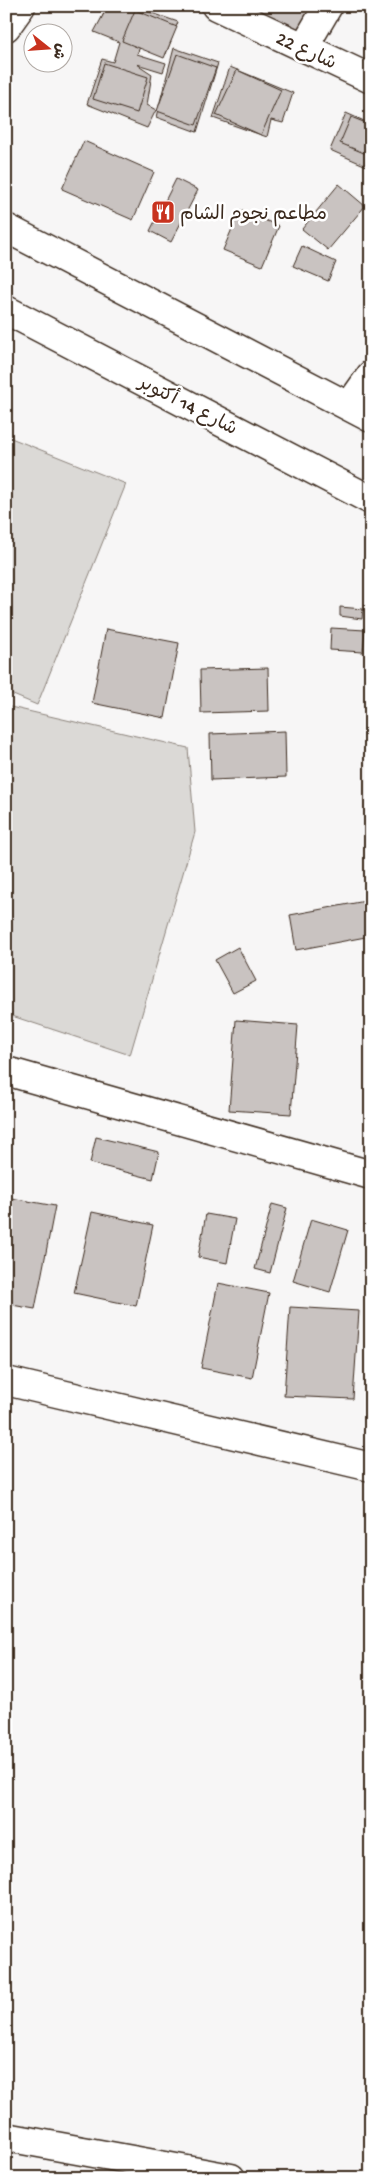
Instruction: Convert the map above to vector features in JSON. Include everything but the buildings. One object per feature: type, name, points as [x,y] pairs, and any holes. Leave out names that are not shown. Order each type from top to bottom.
[{"type":"street","points":[[6,27],[21,6]]},
{"type":"street","name":"شارع 22","points":[[216,6],[371,80]]},
{"type":"street","points":[[304,47],[328,6]]},
{"type":"street","points":[[6,228],[360,412],[371,375]]},
{"type":"street","name":"شارع 14 أكتوبر","points":[[6,310],[371,500]]},
{"type":"street","points":[[6,1071],[371,1175]]},
{"type":"street","points":[[6,1380],[371,1467]]},
{"type":"street","points":[[6,2137],[231,2178]]},
{"type":"shaded area","points":[[6,436],[126,484],[37,705],[6,692]]},
{"type":"shaded area","points":[[6,706],[188,748],[195,832],[130,1055],[6,1014]]},
{"type":"place","name":"مطاعم نجوم الشام","points":[[163,212]]}]
